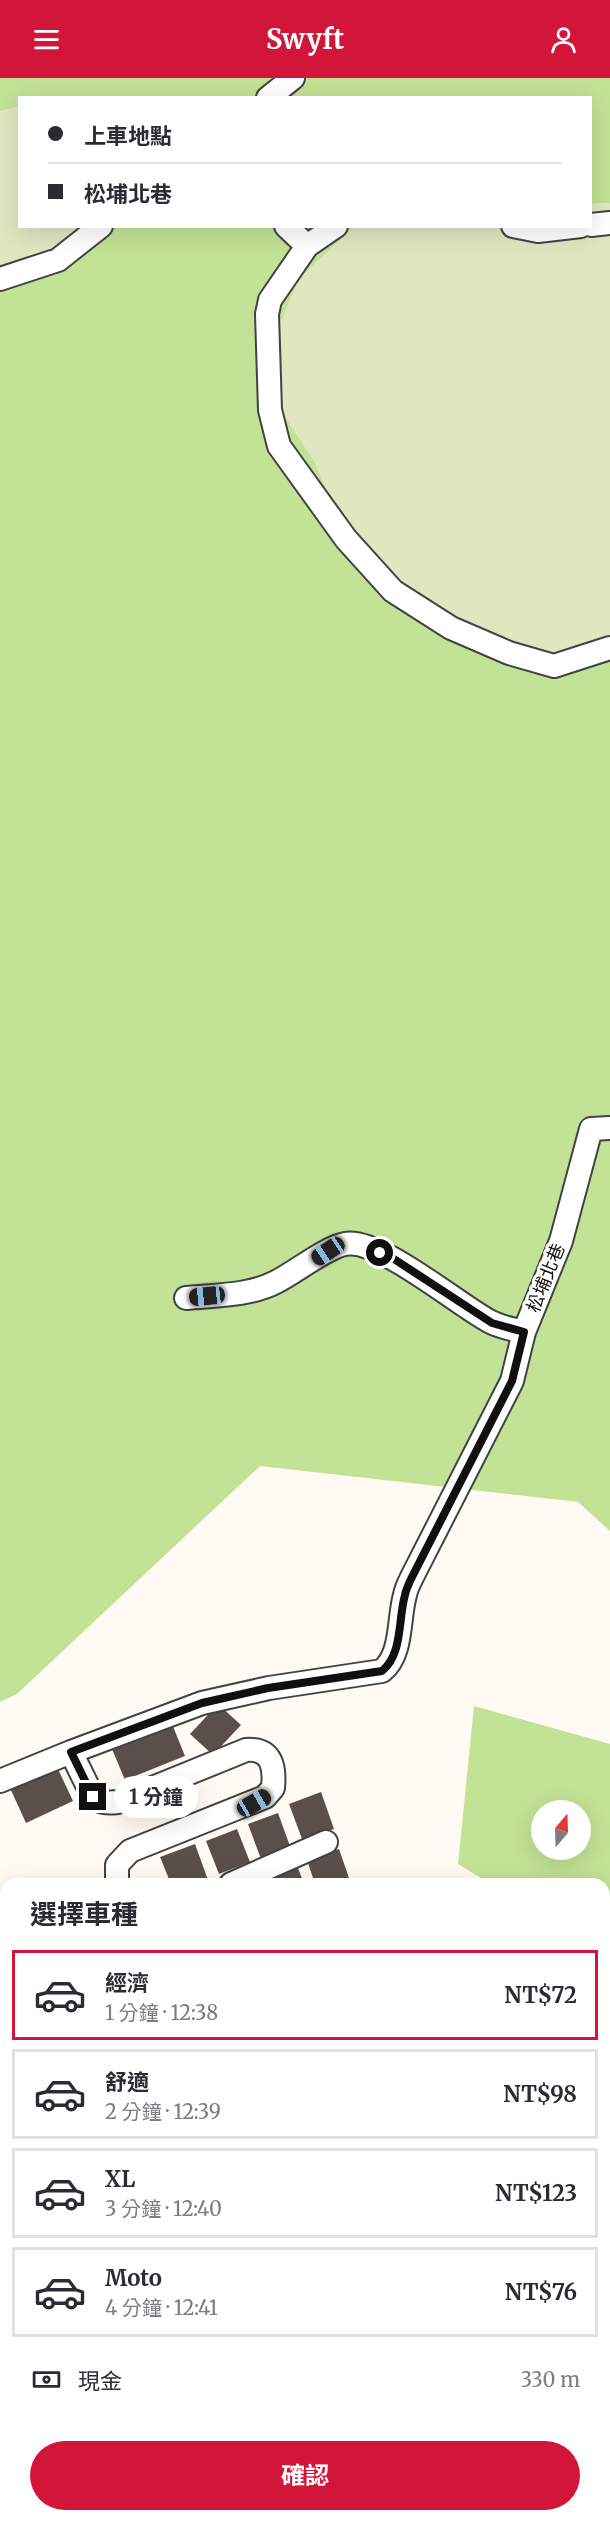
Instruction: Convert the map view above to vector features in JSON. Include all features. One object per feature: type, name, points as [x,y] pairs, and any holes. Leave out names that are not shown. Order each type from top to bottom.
[{"type":"street","points":[[270,96],[293,78]]},
{"type":"street","points":[[592,225],[610,223]]},
{"type":"street","points":[[0,279],[58,260],[98,228]]},
{"type":"street","points":[[288,228],[307,246]]},
{"type":"street","points":[[333,228],[307,246],[270,300],[267,314],[270,410],[279,446],[346,539],[393,591],[451,628],[509,653],[554,666],[610,648]]},
{"type":"street","points":[[523,228],[538,231],[564,228]]},
{"type":"street","name":"松埔北巷","points":[[0,1781],[202,1703],[268,1688],[382,1671],[390,1664],[395,1653],[404,1595],[512,1381],[524,1332],[561,1241],[591,1128],[610,1128]]},
{"type":"street","points":[[186,1298],[249,1292],[266,1286],[328,1251],[346,1244],[366,1246],[394,1259],[492,1323],[524,1332]]},
{"type":"street","points":[[71,1752],[93,1797],[99,1802],[108,1803],[118,1802],[246,1750],[255,1749],[264,1753],[272,1763],[273,1788],[265,1797],[130,1851],[117,1865],[117,1878]]},
{"type":"street","points":[[245,1878],[326,1842]]},
{"type":"green space","points":[[0,78],[610,78],[610,203],[592,204],[592,96],[18,96],[18,107],[0,111]]},
{"type":"green space","points":[[18,107],[18,228],[92,228],[47,265],[0,269],[0,111]]},
{"type":"green space","points":[[610,203],[610,658],[558,669],[384,590],[345,532],[315,462],[273,398],[270,346],[299,279],[353,228],[592,228],[592,204]]},
{"type":"green space","points":[[91,228],[353,228],[299,279],[273,398],[315,462],[345,532],[610,658],[610,1531],[578,1502],[260,1466],[17,1694],[0,1702],[0,269]]},
{"type":"green space","points":[[474,1706],[610,1744],[610,1878],[481,1878],[458,1864]]},
{"type":"building","points":[[218,1704],[241,1725],[213,1755],[190,1734]]},
{"type":"building","points":[[172,1724],[185,1756],[125,1780],[112,1749]]},
{"type":"building","points":[[57,1767],[73,1801],[26,1823],[10,1788]]},
{"type":"building","points":[[321,1792],[334,1829],[302,1839],[289,1804]]},
{"type":"building","points":[[278,1813],[291,1849],[261,1859],[248,1824]]},
{"type":"building","points":[[237,1829],[250,1862],[219,1874],[206,1841]]},
{"type":"building","points":[[195,1844],[207,1878],[169,1878],[160,1857]]},
{"type":"building","points":[[339,1849],[349,1878],[313,1878],[307,1860]]},
{"type":"building","points":[[295,1860],[302,1878],[264,1878],[262,1873]]},
{"type":"route","points":[[93,1797],[71,1752],[202,1703],[268,1688],[382,1671],[390,1664],[395,1653],[404,1595],[512,1381],[524,1332],[492,1323],[394,1259],[380,1253]]}]
